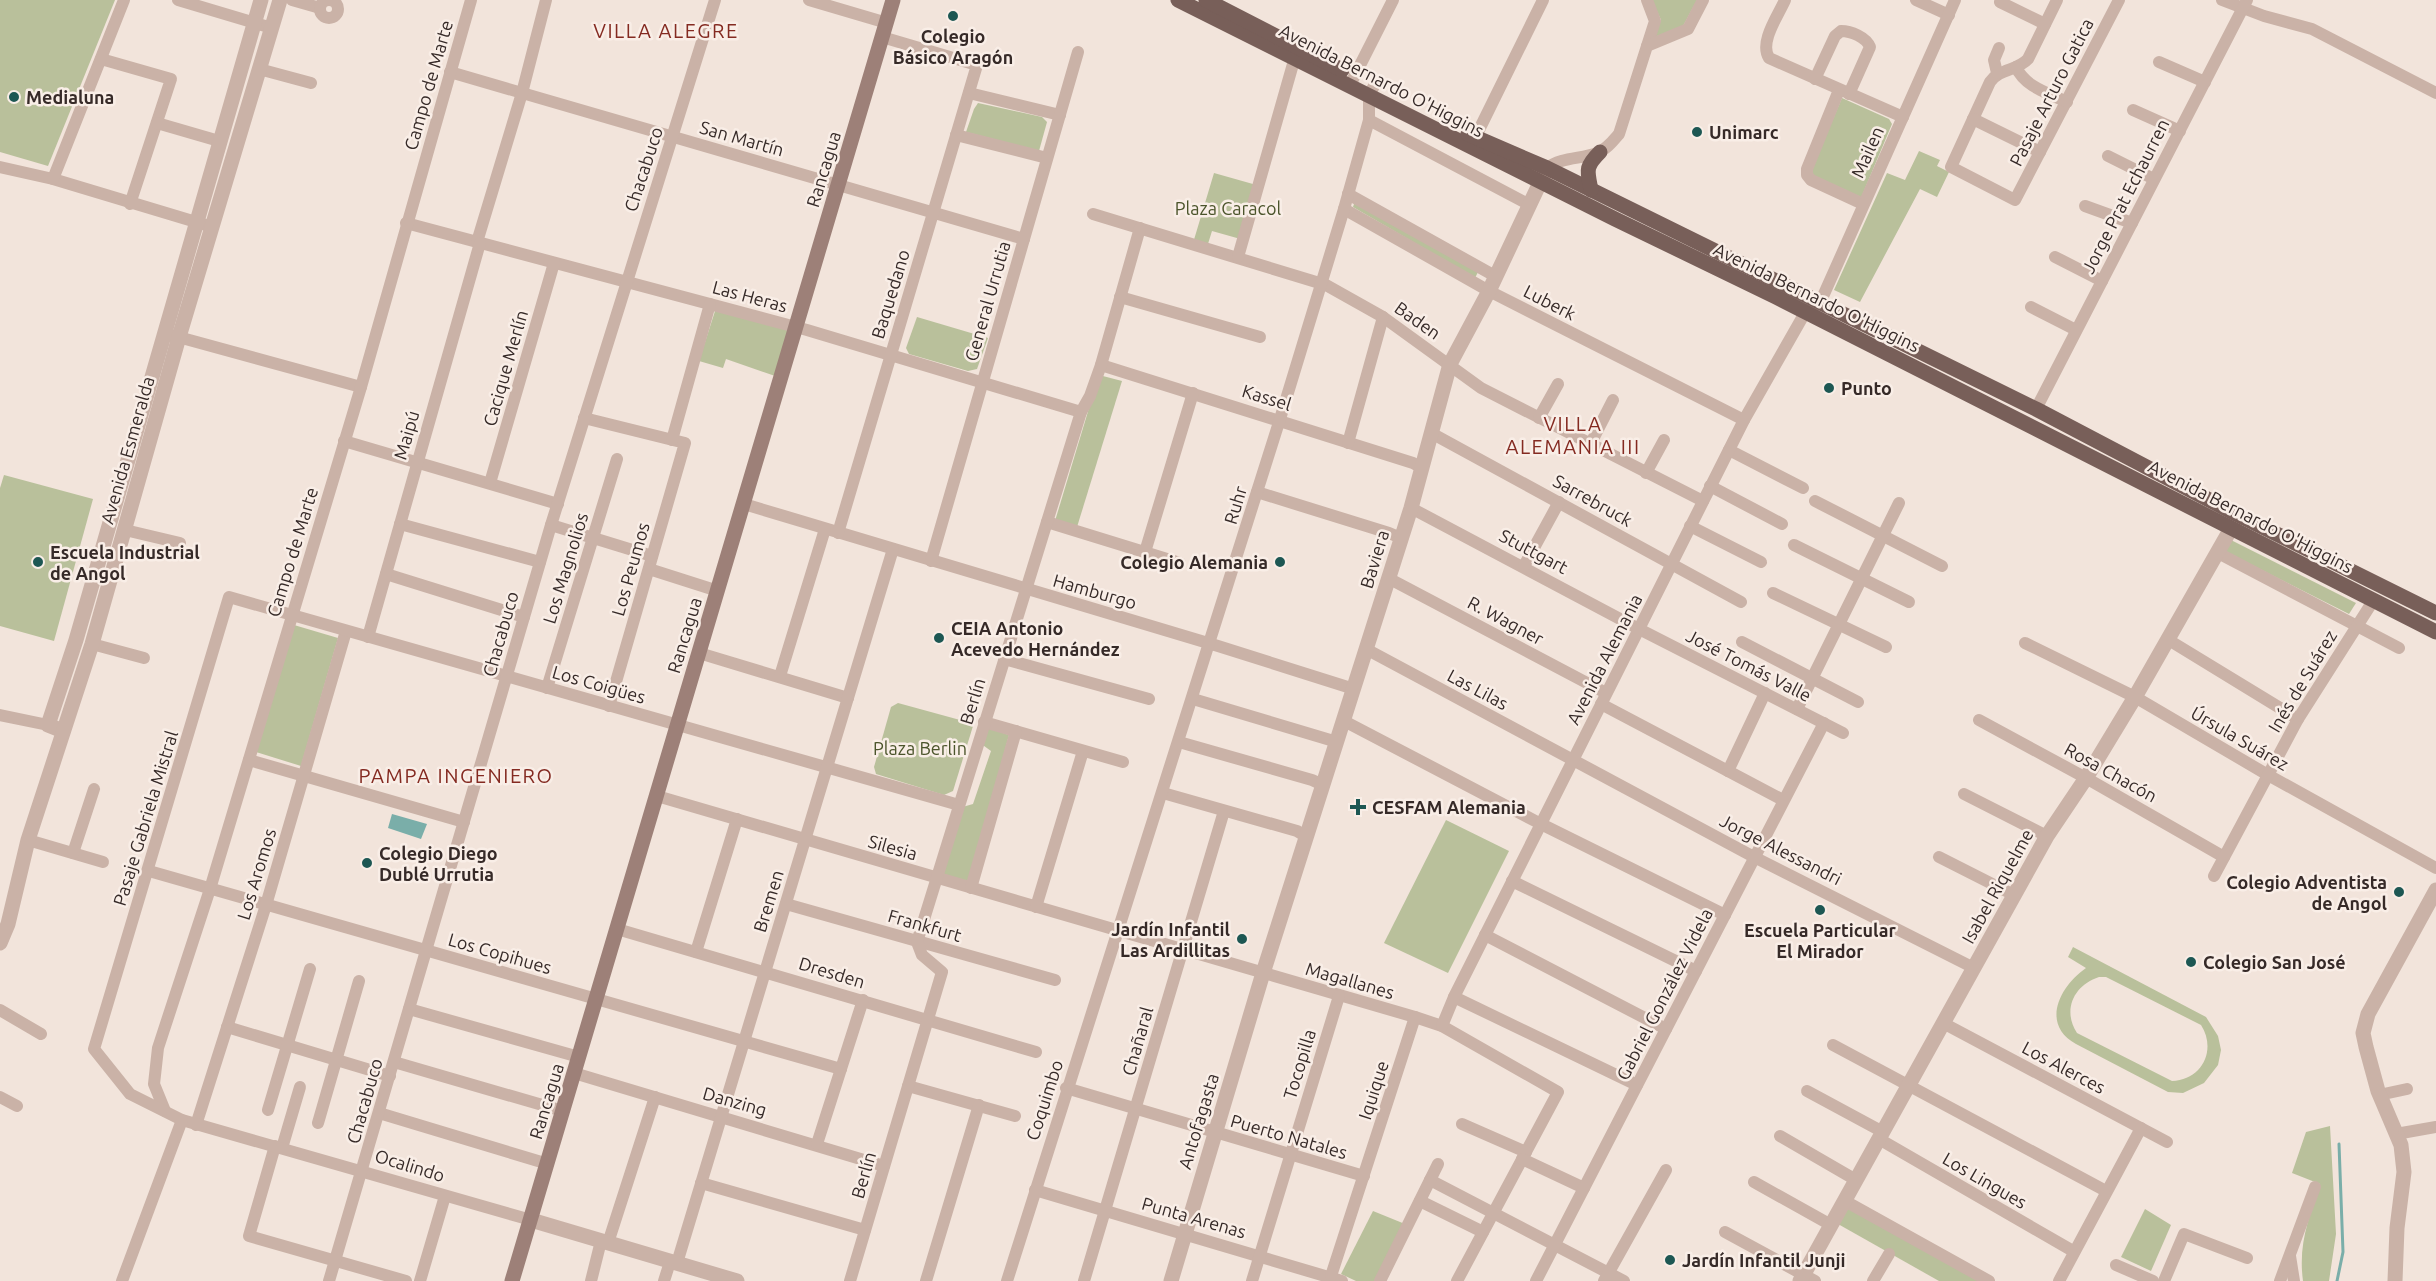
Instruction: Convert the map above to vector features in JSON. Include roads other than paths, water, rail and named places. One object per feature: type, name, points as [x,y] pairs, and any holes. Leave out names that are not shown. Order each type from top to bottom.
[{"type":"main road","name":"Rancagua","points":[[513,1281],[893,0]]},
{"type":"main road","name":"Avenida Bernardo O'Higgins","points":[[1178,0],[1296,52]]},
{"type":"main road","name":"Avenida Bernardo O'Higgins","points":[[1206,0],[1296,52],[1372,91],[1677,241],[1820,303],[2036,409],[2326,576],[2436,632]]},
{"type":"main road","name":"Avenida Bernardo O'Higgins","points":[[1372,91],[1475,138],[1544,175],[1591,190],[1677,241],[1806,312],[2066,444],[2436,612]]},
{"type":"main road","points":[[1591,190],[1587,173],[1588,165],[1600,152]]},
{"type":"main road","points":[[1967,394],[1976,394],[2015,413],[2024,414],[2036,409]]},
{"type":"main road","points":[[2036,409],[2034,418],[2037,425],[2062,438],[2066,444]]},
{"type":"main road","points":[[2326,576],[2339,578],[2359,588],[2376,585]]},
{"type":"street","points":[[53,179],[124,0]]},
{"type":"street","name":"Avenida Esmeralda","points":[[56,728],[92,644],[125,530],[172,335],[196,220],[261,0]]},
{"type":"street","name":"Avenida Esmeralda","points":[[0,944],[8,924],[76,640],[172,335],[212,227],[280,0]]},
{"type":"street","points":[[292,0],[320,8]]},
{"type":"street","name":"Campo de Marte","points":[[165,1111],[154,1084],[158,1048],[210,889],[345,441],[471,0]]},
{"type":"street","name":"Maipú","points":[[368,638],[478,242],[522,93],[546,0]]},
{"type":"street","name":"Chacabuco","points":[[329,1281],[551,525],[715,0]]},
{"type":"street","points":[[809,0],[884,30]]},
{"type":"street","points":[[1352,81],[1393,0]]},
{"type":"street","points":[[1475,138],[1543,0]]},
{"type":"street","points":[[1544,175],[1555,163],[1600,152],[1619,134],[1655,21],[1647,0]]},
{"type":"street","points":[[1647,46],[1688,29],[1703,0]]},
{"type":"street","points":[[1785,0],[1766,43],[1766,52],[1772,60],[1903,117]]},
{"type":"street","points":[[1916,0],[1948,15]]},
{"type":"street","name":"Mailen","points":[[1820,303],[1955,0]]},
{"type":"street","points":[[2040,152],[1973,119],[1990,81],[1997,73],[2016,68],[2028,59],[2057,0]]},
{"type":"street","name":"Pasaje Arturo Gatica","points":[[1973,119],[1951,167],[2015,200],[2119,0]]},
{"type":"street","points":[[2223,0],[2242,2],[2290,24],[2312,29],[2436,93]]},
{"type":"street","points":[[184,1],[272,28]]},
{"type":"street","points":[[2000,2],[2045,24]]},
{"type":"street","name":"Jorge Prat Echaurren","points":[[2036,409],[2205,82],[2242,2]]},
{"type":"street","name":"Baquedano","points":[[838,533],[977,65],[884,30]]},
{"type":"street","points":[[1815,79],[1839,33],[1847,31],[1864,38],[1870,47],[1844,92],[1807,169],[1807,175],[1811,180],[1863,204]]},
{"type":"street","points":[[1997,73],[1994,60],[1999,48]]},
{"type":"street","name":"General Urrutia","points":[[931,561],[1078,52]]},
{"type":"street","points":[[1238,256],[1296,52]]},
{"type":"street","points":[[101,59],[171,79],[130,204]]},
{"type":"street","points":[[2159,62],[2205,82]]},
{"type":"street","points":[[2016,68],[2020,77],[2027,83],[2067,102]]},
{"type":"street","points":[[259,69],[311,83]]},
{"type":"street","name":"San Martín","points":[[450,72],[1024,239]]},
{"type":"street","name":"Ruhr","points":[[1119,932],[1344,209],[1369,120],[1372,91]]},
{"type":"street","points":[[969,93],[1060,115]]},
{"type":"street","points":[[2133,110],[2180,131]]},
{"type":"street","points":[[1369,120],[1528,204]]},
{"type":"street","points":[[157,123],[219,140],[240,133]]},
{"type":"street","points":[[956,135],[1047,158]]},
{"type":"street","points":[[219,140],[232,157]]},
{"type":"street","points":[[2108,156],[2154,179]]},
{"type":"street","points":[[0,167],[53,179],[130,204],[196,220],[212,227]]},
{"type":"street","name":"Baviera","points":[[1263,973],[1433,434],[1450,364],[1489,291],[1528,204],[1544,175]]},
{"type":"street","points":[[1348,194],[1495,276]]},
{"type":"street","points":[[2085,206],[2132,223]]},
{"type":"street","name":"Luberk","points":[[1344,209],[1489,291],[1744,420]]},
{"type":"street","name":"Baden","points":[[1093,214],[1321,282],[1383,317],[1481,388],[1703,501]]},
{"type":"street","name":"Las Heras","points":[[406,223],[796,327],[1081,412]]},
{"type":"street","name":"Berlín","points":[[850,1281],[942,972],[922,956],[917,942],[1081,412],[1090,396],[1101,364],[1140,228]]},
{"type":"street","points":[[2055,257],[2102,281]]},
{"type":"street","name":"Cacique Merlín","points":[[490,483],[554,263]]},
{"type":"street","points":[[1120,297],[1260,337]]},
{"type":"street","points":[[1806,312],[1820,303]]},
{"type":"street","points":[[584,418],[672,440],[710,304]]},
{"type":"street","points":[[2031,307],[2076,330]]},
{"type":"street","name":"Avenida Alemania","points":[[1442,1026],[1485,934],[1710,486],[1744,420],[1806,312]]},
{"type":"street","points":[[1348,443],[1383,317]]},
{"type":"street","points":[[172,335],[360,387]]},
{"type":"street","name":"Kassel","points":[[1101,364],[1280,419],[1422,468]]},
{"type":"street","points":[[1539,418],[1558,384]]},
{"type":"street","points":[[1145,552],[1193,393]]},
{"type":"street","points":[[1590,445],[1613,400]]},
{"type":"street","name":"Sarrebruck","points":[[1433,434],[1741,602]]},
{"type":"street","name":"Los Peumos","points":[[609,706],[685,443],[672,440]]},
{"type":"street","points":[[1646,473],[1664,440]]},
{"type":"street","points":[[345,441],[558,504]]},
{"type":"street","points":[[1729,450],[1803,488]]},
{"type":"street","name":"Los Magnolios","points":[[547,688],[617,459]]},
{"type":"street","points":[[1710,486],[1782,524]]},
{"type":"street","points":[[1257,492],[1401,538]]},
{"type":"street","points":[[1815,501],[1942,566]]},
{"type":"street","points":[[1524,566],[1559,502]]},
{"type":"street","points":[[1797,709],[1899,502]]},
{"type":"street","name":"Hamburgo","points":[[744,504],[1026,590],[1210,643],[1354,689]]},
{"type":"street","name":"Stuttgart","points":[[1410,508],[1639,628]]},
{"type":"street","points":[[1047,522],[1180,563]]},
{"type":"street","name":"Isabel Riquelme","points":[[1806,1279],[1831,1225],[2047,836],[2086,778],[2135,697],[2234,522]]},
{"type":"street","points":[[400,524],[540,562]]},
{"type":"street","points":[[551,525],[652,556]]},
{"type":"street","points":[[1690,526],[1761,562]]},
{"type":"street","points":[[780,676],[825,529]]},
{"type":"street","points":[[125,530],[180,543]]},
{"type":"street","points":[[1794,545],[1909,602]]},
{"type":"street","name":"Bremen","points":[[664,1281],[673,1263],[722,1116],[893,549]]},
{"type":"street","points":[[2218,553],[2399,648]]},
{"type":"street","points":[[649,569],[718,591]]},
{"type":"street","points":[[386,574],[524,617]]},
{"type":"street","name":"R. Wagner","points":[[1388,578],[1728,771],[1784,800]]},
{"type":"street","points":[[1773,593],[1886,647]]},
{"type":"street","name":"Los Coigües","points":[[229,597],[959,804]]},
{"type":"street","name":"Pasaje Gabriela Mistral","points":[[94,1049],[229,597]]},
{"type":"street","name":"Inés de Suárez","points":[[2214,876],[2298,719],[2373,601]]},
{"type":"street","name":"José Tomás Valle","points":[[1639,628],[1843,733]]},
{"type":"street","name":"Los Aromos","points":[[196,1125],[266,905],[346,631]]},
{"type":"street","points":[[2167,639],[2298,719]]},
{"type":"street","points":[[76,640],[144,657]]},
{"type":"street","points":[[1742,642],[1858,702]]},
{"type":"street","name":"Úrsula Suárez","points":[[2025,643],[2135,697],[2268,775],[2436,868]]},
{"type":"street","name":"Las Lilas","points":[[1366,649],[1573,760]]},
{"type":"street","points":[[699,653],[848,698]]},
{"type":"street","points":[[1004,659],[1149,699]]},
{"type":"street","points":[[1728,771],[1765,693]]},
{"type":"street","points":[[1193,699],[1337,742]]},
{"type":"street","points":[[0,715],[56,728]]},
{"type":"street","name":"Rosa Chacón","points":[[1979,720],[2224,857]]},
{"type":"street","points":[[1344,721],[1541,824],[1725,915]]},
{"type":"street","points":[[984,722],[1123,762]]},
{"type":"street","name":"Gabriel González Videla","points":[[1536,1281],[1824,723]]},
{"type":"street","points":[[971,888],[1016,732]]},
{"type":"street","points":[[1179,742],[1323,785]]},
{"type":"street","points":[[1036,907],[1083,751]]},
{"type":"street","points":[[249,760],[464,822]]},
{"type":"street","name":"Jorge Alessandri","points":[[1573,760],[1754,857],[1974,968]]},
{"type":"street","points":[[73,853],[94,789]]},
{"type":"street","points":[[1163,793],[1297,831],[1307,837]]},
{"type":"street","points":[[1964,794],[2047,836]]},
{"type":"street","name":"Silesia","points":[[657,796],[1119,932]]},
{"type":"street","name":"Chañaral","points":[[1084,1281],[1224,811]]},
{"type":"street","points":[[696,952],[737,819]]},
{"type":"street","points":[[28,840],[103,862]]},
{"type":"street","points":[[1939,857],[2014,895]]},
{"type":"street","name":"Los Copihues","points":[[149,871],[841,1069]]},
{"type":"street","points":[[1512,881],[1696,971]]},
{"type":"street","points":[[2395,1281],[2397,1228],[2404,1172],[2401,1145],[2379,1095],[2363,1033],[2365,1022],[2436,890]]},
{"type":"street","name":"Frankfurt","points":[[786,904],[1055,980]]},
{"type":"street","name":"Dresden","points":[[617,929],[1036,1052]]},
{"type":"street","name":"Magallanes","points":[[1119,932],[1442,1026],[1558,1092],[1524,1156]]},
{"type":"street","name":"Coquimbo","points":[[1007,1281],[1066,1088],[1119,932]]},
{"type":"street","points":[[1485,934],[1666,1029]]},
{"type":"street","points":[[268,1110],[310,969]]},
{"type":"street","name":"Antofagasta","points":[[1171,1281],[1263,973]]},
{"type":"street","points":[[318,1123],[359,981]]},
{"type":"street","name":"Tocopilla","points":[[1252,1281],[1339,996]]},
{"type":"street","points":[[1454,997],[1637,1085]]},
{"type":"street","points":[[818,1144],[863,1000]]},
{"type":"street","points":[[409,1009],[579,1057]]},
{"type":"street","points":[[0,1010],[41,1034]]},
{"type":"street","name":"Iquique","points":[[1337,1279],[1364,1176],[1415,1017]]},
{"type":"street","name":"Los Alerces","points":[[1943,1023],[2167,1142]]},
{"type":"street","points":[[227,1027],[390,1076]]},
{"type":"street","points":[[1833,1045],[2106,1191]]},
{"type":"street","name":"Ocalindo","points":[[94,1049],[130,1094],[182,1120],[362,1170],[733,1280]]},
{"type":"street","points":[[394,1062],[563,1111]]},
{"type":"street","name":"Danzing","points":[[574,1073],[818,1144],[884,1166]]},
{"type":"street","points":[[908,1086],[1015,1116]]},
{"type":"street","points":[[300,1087],[249,1236],[406,1281]]},
{"type":"street","name":"Puerto Natales","points":[[1066,1088],[1364,1176]]},
{"type":"street","points":[[2379,1095],[2407,1089]]},
{"type":"street","name":"Los Lingues","points":[[1808,1091],[2073,1251]]},
{"type":"street","points":[[591,1281],[655,1096]]},
{"type":"street","points":[[0,1097],[16,1107]]},
{"type":"street","points":[[926,1281],[979,1106]]},
{"type":"street","points":[[379,1113],[548,1164]]},
{"type":"street","points":[[122,1281],[182,1120]]},
{"type":"street","points":[[1462,1124],[1584,1188]]},
{"type":"street","points":[[2396,1134],[2436,1127]]},
{"type":"street","points":[[2059,1281],[2073,1251],[2141,1128]]},
{"type":"street","points":[[1780,1136],[1856,1180]]},
{"type":"street","points":[[1457,1281],[1524,1156]]},
{"type":"street","points":[[1380,1281],[1438,1164]]},
{"type":"street","points":[[1606,1277],[1666,1170]]},
{"type":"street","points":[[1430,1180],[1554,1245],[1606,1277],[1624,1281]]},
{"type":"street","points":[[1754,1182],[1831,1225]]},
{"type":"street","points":[[701,1183],[865,1230]]},
{"type":"street","points":[[2280,1281],[2315,1187]]},
{"type":"street","name":"Punta Arenas","points":[[1035,1190],[1337,1279]]},
{"type":"street","points":[[420,1281],[445,1196]]},
{"type":"street","points":[[1420,1201],[1483,1232]]},
{"type":"street","points":[[1845,1201],[1989,1281]]},
{"type":"street","points":[[1725,1232],[1806,1279]]},
{"type":"street","points":[[2164,1281],[2184,1234],[2247,1258]]},
{"type":"street","points":[[1873,1281],[1889,1254]]},
{"type":"street","points":[[2290,1255],[2295,1281]]},
{"type":"street","points":[[2116,1265],[2153,1281]]},
{"type":"water","points":[[392,814],[427,824],[421,839],[388,828]]},
{"type":"waterway","points":[[2337,1281],[2343,1252],[2339,1144]]},
{"type":"place","name":"Colegio Básico Aragón","points":[[953,16]]},
{"type":"place","name":"Medialuna","points":[[14,97]]},
{"type":"place","name":"Unimarc","points":[[1697,132]]},
{"type":"place","name":"Punto","points":[[1829,388]]},
{"type":"place","name":"Escuela Industrial de Angol","points":[[38,562]]},
{"type":"place","name":"Colegio Alemania","points":[[1280,562]]},
{"type":"place","name":"CEIA Antonio Acevedo Hernández","points":[[939,638]]},
{"type":"place","name":"CESFAM Alemania","points":[[1358,807]]},
{"type":"place","name":"Colegio Diego Dublé Urrutia","points":[[367,863]]},
{"type":"place","name":"Colegio Adventista de Angol","points":[[2399,892]]},
{"type":"place","name":"Escuela Particular El Mirador","points":[[1820,910]]},
{"type":"place","name":"Jardín Infantil Las Ardillitas","points":[[1242,939]]},
{"type":"place","name":"Colegio San José","points":[[2191,962]]},
{"type":"place","name":"Jardín Infantil Junji","points":[[1670,1260]]},
{"type":"district","name":"VILLA ALEGRE","points":[[666,30]]},
{"type":"district","name":"VILLA ALEMANIA III","points":[[1573,434]]},
{"type":"district","name":"PAMPA INGENIERO","points":[[456,775]]},
{"type":"park label","name":"Plaza Caracol","points":[[1228,208]]},
{"type":"park label","name":"Plaza Berlin","points":[[920,748]]}]
